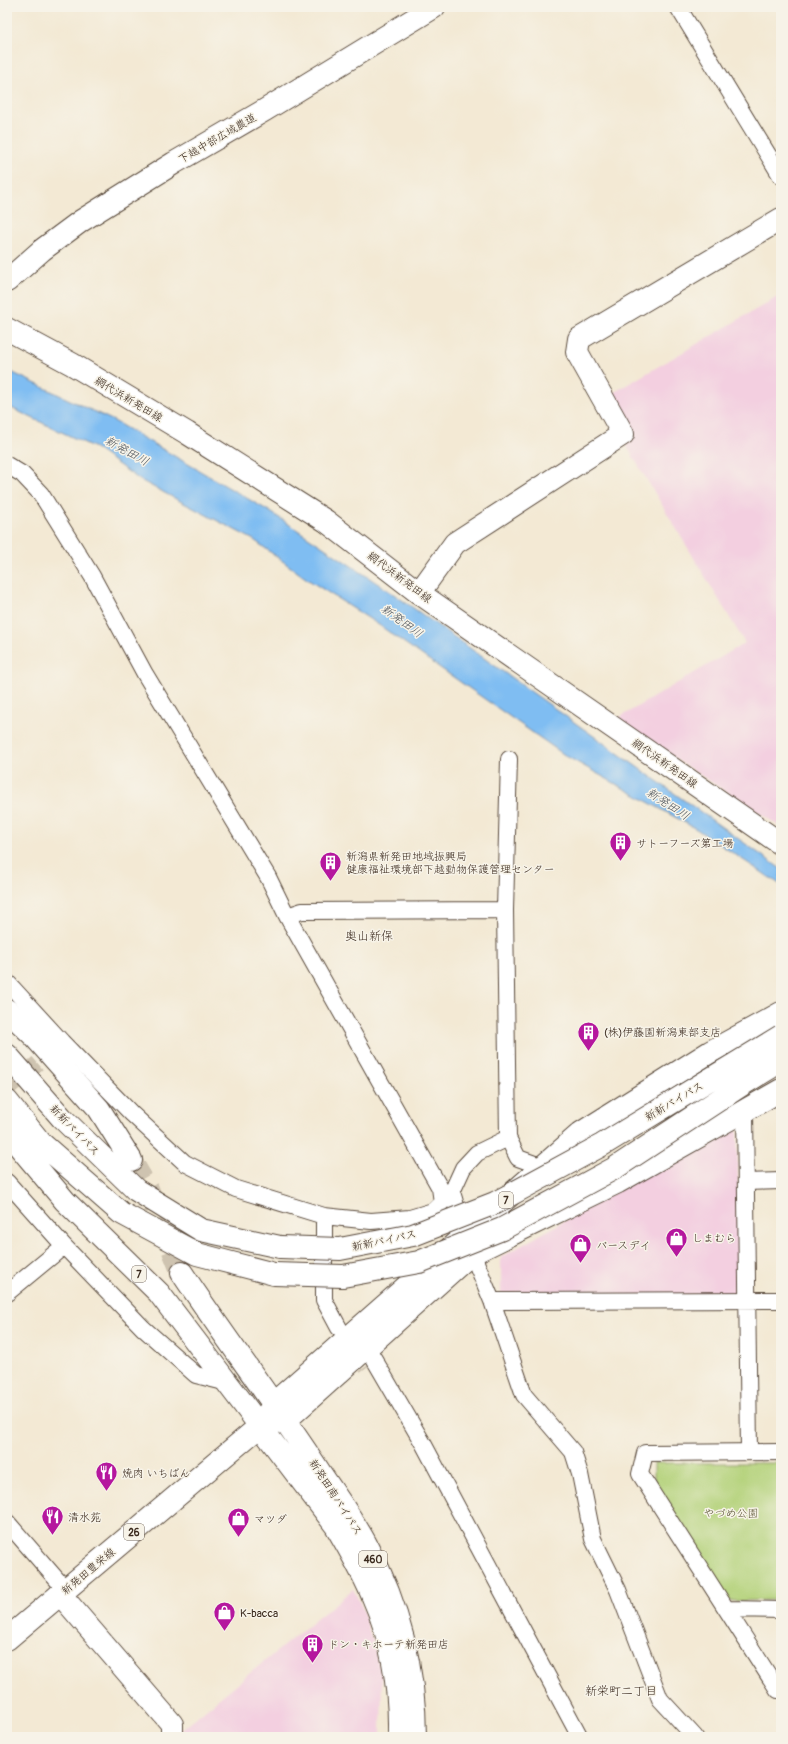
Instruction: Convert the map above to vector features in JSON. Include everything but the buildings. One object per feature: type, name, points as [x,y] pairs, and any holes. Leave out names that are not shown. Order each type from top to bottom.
[{"type":"main road","name":"下越中部広域農道","points":[[7,281],[42,250],[81,221],[174,163],[265,110],[434,7]]},
{"type":"main road","points":[[419,593],[455,542],[623,434],[577,352],[579,339],[781,219]]},
{"type":"main road","name":"網代浜新発田線","points":[[7,329],[72,364],[187,433],[326,521],[419,593],[781,844]]},
{"type":"main road","points":[[7,1010],[33,1035],[99,1109],[131,1160]]},
{"type":"main road","name":"7","points":[[260,1426],[286,1420],[367,1347],[468,1245],[542,1167],[581,1133],[710,1052],[781,1013]]},
{"type":"main road","name":"新新バイパス","points":[[7,1055],[62,1118],[136,1190],[201,1230],[280,1247],[340,1249],[413,1235],[495,1203],[602,1145],[781,1036]]},
{"type":"main road","name":"新新バイパス","points":[[7,1101],[41,1143],[121,1213],[198,1254],[274,1274],[343,1276],[419,1262],[502,1229],[615,1168],[743,1084],[781,1061]]},
{"type":"main road","name":"7","points":[[260,1426],[274,1403],[468,1245],[618,1182],[781,1090]]},
{"type":"main road","name":"7","points":[[7,1132],[65,1201],[159,1293],[260,1426]]},
{"type":"main road","name":"新発田南バイパス","points":[[182,1273],[219,1329],[286,1420],[367,1546],[386,1587],[402,1631],[410,1669],[415,1737]]},
{"type":"main road","name":"新発田南バイパス","points":[[260,1426],[336,1526],[357,1562],[374,1597],[387,1637],[395,1675],[399,1737]]},
{"type":"main road","name":"新発田豊栄線","points":[[7,1639],[260,1426]]},
{"type":"main road","points":[[62,1592],[172,1724],[172,1737]]},
{"type":"street","points":[[678,7],[781,176]]},
{"type":"street","points":[[7,465],[22,474],[41,494],[92,576],[145,674],[268,878],[287,916],[440,1188],[447,1197],[492,1301],[524,1395],[573,1452],[580,1474],[593,1539],[618,1590],[660,1699],[695,1737]]},
{"type":"street","points":[[509,758],[505,910],[508,1138],[518,1158],[542,1167]]},
{"type":"street","points":[[287,916],[302,911],[505,910]]},
{"type":"street","points":[[7,982],[60,1043],[185,1164],[236,1188],[324,1216],[371,1221],[410,1218],[433,1211],[447,1197],[463,1168],[477,1153],[508,1138]]},
{"type":"street","points":[[745,1110],[749,1452]]},
{"type":"street","points":[[746,1182],[781,1181]]},
{"type":"street","points":[[7,1182],[64,1246],[143,1328],[196,1375],[228,1383]]},
{"type":"street","points":[[324,1216],[324,1300],[338,1328]]},
{"type":"street","points":[[7,1293],[64,1246]]},
{"type":"street","points":[[492,1301],[781,1300]]},
{"type":"street","points":[[367,1347],[424,1445],[580,1737]]},
{"type":"street","points":[[368,1368],[424,1445]]},
{"type":"street","points":[[781,1452],[645,1453],[640,1474],[778,1690],[781,1690]]},
{"type":"street","points":[[7,1522],[62,1592]]},
{"type":"street","points":[[726,1609],[781,1610]]},
{"type":"shaded area","points":[[781,295],[781,827],[615,720],[745,643],[626,445],[611,394]]},
{"type":"shaded area","points":[[737,1123],[740,1294],[501,1301],[501,1257]]},
{"type":"shaded area","points":[[353,1589],[362,1607],[382,1674],[381,1737],[178,1737],[178,1732]]},
{"type":"green space","name":"やづめ公園","points":[[654,1463],[781,1463],[781,1600],[727,1601],[654,1487]]},
{"type":"water","name":"新発田川","points":[[7,370],[114,421],[269,511],[395,595],[781,869],[781,885],[698,830],[566,756],[376,623],[307,579],[254,540],[140,480],[95,448],[7,406]]},
{"type":"tunnel","points":[[7,1089],[58,1046]]},
{"type":"tunnel","points":[[131,1160],[148,1189],[182,1273]]},
{"type":"tunnel","points":[[352,1347],[367,1368]]},
{"type":"place","name":"サトーフーズ第工場","points":[[621,862]]},
{"type":"place","name":"新潟県新発田地域振興局 健康福祉環境部下越動物保護管理センター","points":[[331,882]]},
{"type":"place","name":"(株)伊藤園新潟東部支店","points":[[588,1052]]},
{"type":"place","name":"しまむら","points":[[676,1258]]},
{"type":"place","name":"バースデイ","points":[[581,1264]]},
{"type":"place","name":"焼肉 いちばん","points":[[106,1492]]},
{"type":"place","name":"清水苑","points":[[52,1536]]},
{"type":"place","name":"マツダ","points":[[239,1538]]},
{"type":"place","name":"K-bacca","points":[[224,1632]]},
{"type":"place","name":"ドン・キホーテ新発田店","points":[[313,1664]]},
{"type":"district","name":"奥山新保","points":[[369,936]]},
{"type":"district","name":"新栄町二丁目","points":[[621,1691]]}]
